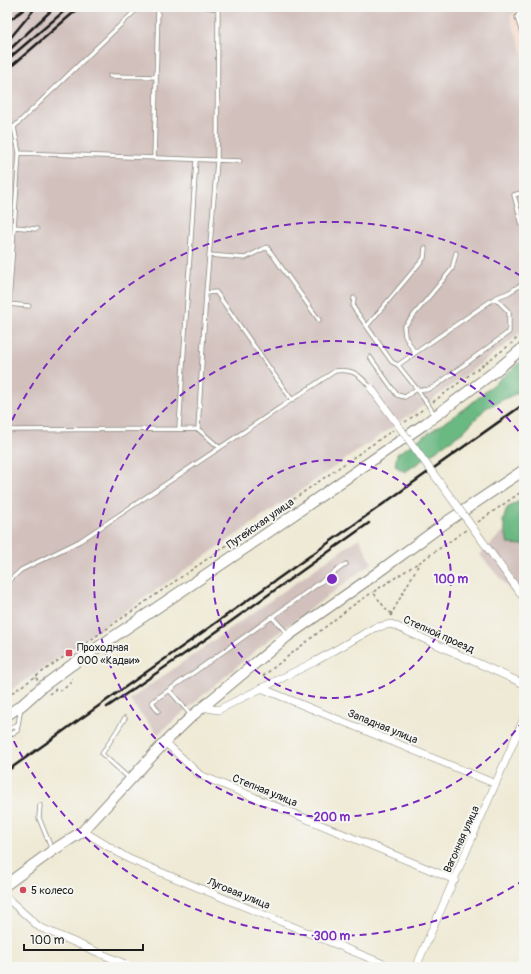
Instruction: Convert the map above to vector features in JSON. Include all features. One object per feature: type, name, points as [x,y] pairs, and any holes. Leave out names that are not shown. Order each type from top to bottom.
[{"type":"main road","name":"Путейская улица","points":[[7,715],[22,705],[42,687],[73,664],[247,547],[436,416],[498,369],[524,347]]},
{"type":"main road","points":[[7,884],[82,831],[165,742],[192,716],[288,635],[366,581],[448,521],[524,470]]},
{"type":"street","points":[[371,388],[524,598]]},
{"type":"street","name":"Степной проезд","points":[[202,707],[218,710],[316,661],[374,628],[391,624],[524,684]]},
{"type":"street","name":"Западная улица","points":[[261,688],[496,784]]},
{"type":"street","name":"Вагонная улица","points":[[416,967],[524,718]]},
{"type":"street","name":"Степная улица","points":[[165,742],[200,775],[455,880]]},
{"type":"street","name":"Луговая улица","points":[[82,831],[129,859],[391,967]]},
{"type":"street","points":[[7,898],[39,927],[132,967]]},
{"type":"lane","points":[[14,127],[139,7]]},
{"type":"lane","points":[[154,158],[158,9],[161,7]]},
{"type":"lane","points":[[198,429],[206,293],[217,161],[218,8],[206,7]]},
{"type":"lane","points":[[524,7],[517,17],[524,40]]},
{"type":"lane","points":[[110,76],[156,77]]},
{"type":"lane","points":[[7,126],[14,127]]},
{"type":"lane","points":[[14,127],[19,153],[8,304],[29,306]]},
{"type":"lane","points":[[19,153],[240,161]]},
{"type":"lane","points":[[179,429],[196,160]]},
{"type":"lane","points":[[524,192],[514,195],[524,232]]},
{"type":"lane","points":[[14,227],[37,229]]},
{"type":"lane","points":[[209,255],[245,258],[268,247],[319,320]]},
{"type":"lane","points":[[367,326],[424,258],[425,248]]},
{"type":"lane","points":[[415,353],[405,336],[404,327],[452,269],[456,253]]},
{"type":"lane","points":[[398,365],[495,298],[508,293],[524,283]]},
{"type":"lane","points":[[206,293],[216,292],[292,400]]},
{"type":"lane","points":[[354,298],[353,307],[392,362],[398,365],[436,416]]},
{"type":"lane","points":[[370,357],[397,395],[405,397],[417,389],[426,390],[434,387],[509,332],[509,312],[495,298]]},
{"type":"lane","points":[[7,583],[21,570],[80,540],[292,400],[334,370],[346,369],[354,372],[362,377],[371,388]]},
{"type":"lane","points":[[7,430],[198,429],[220,448]]},
{"type":"lane","points":[[158,711],[152,702],[346,564]]},
{"type":"lane","points":[[272,617],[288,635]]},
{"type":"lane","points":[[169,690],[192,716]]},
{"type":"lane","points":[[7,736],[16,731],[22,705]]},
{"type":"lane","points":[[125,718],[102,754],[130,779]]},
{"type":"lane","points":[[7,730],[18,724]]},
{"type":"lane","points":[[40,805],[39,818],[52,851]]},
{"type":"path","points":[[402,423],[511,344],[524,331]]},
{"type":"path","points":[[65,656],[79,648],[396,428]]},
{"type":"path","points":[[478,521],[524,490]]},
{"type":"path","points":[[264,676],[352,606],[472,526]]},
{"type":"path","points":[[391,624],[392,613],[420,562]]},
{"type":"path","points":[[373,592],[388,612],[392,613]]},
{"type":"path","points":[[7,696],[35,676]]},
{"type":"path","points":[[56,689],[62,690],[71,683],[72,678]]},
{"type":"shaded area","points":[[7,7],[519,7],[510,17],[524,57],[524,328],[511,341],[433,399],[7,693]]},
{"type":"shaded area","points":[[519,7],[524,7],[524,57],[510,17]]},
{"type":"shaded area","points":[[524,510],[524,606],[480,555]]},
{"type":"shaded area","points":[[359,538],[372,563],[262,645],[158,734],[129,700]]},
{"type":"green space","points":[[524,359],[524,383],[517,393],[486,408],[463,432],[405,472],[395,466],[397,454],[467,407]]},
{"type":"green space","points":[[524,498],[524,545],[508,544],[503,521],[507,508]]},
{"type":"railway","points":[[7,22],[27,7]]},
{"type":"railway","points":[[7,42],[36,7]]},
{"type":"railway","points":[[7,52],[55,7]]},
{"type":"railway","points":[[7,60],[69,7]]},
{"type":"railway","points":[[7,70],[80,7]]},
{"type":"railway","points":[[7,771],[524,404]]},
{"type":"railway","points":[[107,707],[209,637],[369,523]]},
{"type":"place","name":"Проходная ООО «Кадви»","points":[[69,653]]},
{"type":"place","name":"5 колесо","points":[[23,890]]}]
